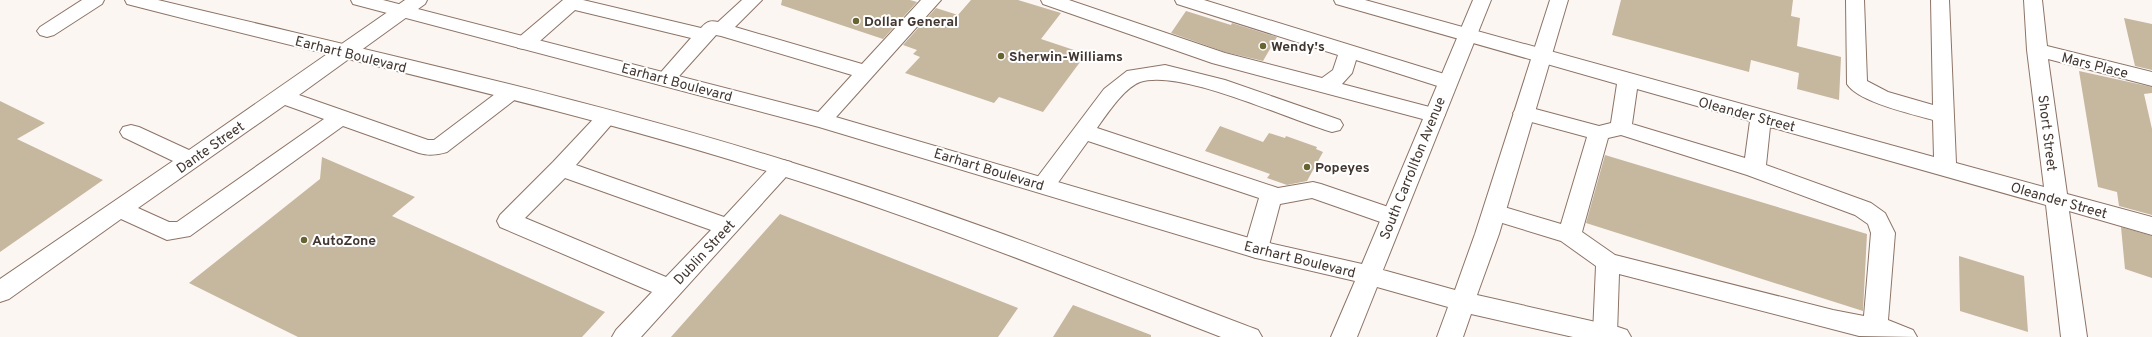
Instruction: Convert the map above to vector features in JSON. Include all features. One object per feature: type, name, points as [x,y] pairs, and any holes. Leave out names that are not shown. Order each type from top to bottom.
[{"type":"main road","points":[[47,31],[95,0]]},
{"type":"main road","name":"Earhart Boulevard","points":[[134,0],[607,117],[783,168],[934,219],[1249,337]]},
{"type":"main road","name":"Earhart Boulevard","points":[[360,0],[410,6],[525,43],[822,120],[1256,249],[1369,275],[1463,302],[1612,336]]},
{"type":"main road","points":[[665,79],[713,33],[753,0]]},
{"type":"main road","points":[[822,120],[932,0]]},
{"type":"main road","points":[[1050,0],[1219,58],[1434,115]]},
{"type":"main road","points":[[1184,0],[1447,82]]},
{"type":"main road","name":"Oleander Street","points":[[1343,0],[1541,57],[2152,226]]},
{"type":"main road","name":"South Carrollton Avenue","points":[[1344,337],[1447,82],[1482,0]]},
{"type":"main road","points":[[1450,337],[1494,212],[1560,0]]},
{"type":"main road","points":[[1855,0],[1854,20],[1857,84],[1881,97],[1943,116]]},
{"type":"main road","points":[[1940,0],[1945,168]]},
{"type":"main road","name":"Short Street","points":[[2033,0],[2037,50],[2074,337]]},
{"type":"main road","points":[[525,43],[571,3],[580,2],[713,33],[866,72]]},
{"type":"main road","name":"Dante Street","points":[[0,292],[345,53],[410,6]]},
{"type":"main road","name":"Mars Place","points":[[2037,50],[2152,79]]},
{"type":"main road","points":[[1325,87],[1342,73],[1349,51]]},
{"type":"main road","points":[[1044,185],[1111,94],[1134,76],[1165,72],[1218,85],[1332,125]]},
{"type":"main road","points":[[1621,128],[1628,81]]},
{"type":"main road","points":[[282,96],[427,148],[439,147],[510,93]]},
{"type":"main road","points":[[1524,113],[1599,133],[1621,128],[1755,169],[1863,209],[1876,219],[1883,233],[1875,326]]},
{"type":"main road","points":[[120,209],[167,232],[182,230],[341,117]]},
{"type":"main road","points":[[607,117],[561,168],[508,221],[669,289]]},
{"type":"main road","points":[[1755,169],[1761,118]]},
{"type":"main road","points":[[1083,131],[1278,196],[1313,190],[1392,217]]},
{"type":"main road","points":[[130,132],[190,160]]},
{"type":"main road","points":[[1569,235],[1599,133]]},
{"type":"main road","points":[[561,168],[727,227]]},
{"type":"main road","name":"Dublin Street","points":[[625,337],[783,168]]},
{"type":"main road","points":[[1256,249],[1272,194]]},
{"type":"main road","points":[[1494,212],[1569,235],[1608,262],[1835,328],[1875,326],[1904,337]]},
{"type":"main road","points":[[1608,262],[1612,336]]},
{"type":"building","name":"Dollar General","points":[[782,0],[910,0],[917,2],[883,39],[781,5]]},
{"type":"building","name":"Sherwin-Williams","points":[[971,0],[1018,0],[1061,13],[1041,39],[1086,54],[1043,112],[999,97],[994,103],[905,73],[920,57],[913,54],[917,50],[903,45],[936,8],[958,15]]},
{"type":"building","points":[[1621,0],[1793,0],[1791,16],[1800,18],[1797,46],[1841,57],[1839,100],[1797,89],[1799,73],[1751,60],[1749,72],[1612,35]]},
{"type":"building","points":[[1186,11],[1277,37],[1263,61],[1225,52],[1171,33]]},
{"type":"building","points":[[2124,18],[2152,24],[2152,70],[2135,66]]},
{"type":"building","points":[[2079,71],[2152,87],[2152,93],[2144,94],[2152,129],[2152,215],[2119,206],[2117,192],[2098,187]]},
{"type":"building","points":[[0,101],[45,123],[17,139],[103,180],[0,252]]},
{"type":"building","points":[[1220,126],[1263,142],[1269,133],[1285,138],[1286,136],[1317,147],[1316,149],[1323,152],[1307,181],[1287,185],[1267,178],[1270,174],[1205,151]]},
{"type":"building","points":[[1605,155],[1867,234],[1863,311],[1586,223]]},
{"type":"building","points":[[322,157],[415,197],[392,216],[605,312],[582,337],[298,337],[189,283],[320,179]]},
{"type":"building","points":[[780,214],[1018,308],[998,337],[671,337]]},
{"type":"building","points":[[2121,227],[2152,236],[2152,278],[2125,269]]},
{"type":"building","points":[[1959,256],[2024,276],[2028,332],[1960,311]]},
{"type":"building","points":[[1073,305],[1151,335],[1151,337],[1053,337]]},
{"type":"place","name":"Dollar General","points":[[856,21]]},
{"type":"place","name":"Wendy's","points":[[1263,46]]},
{"type":"place","name":"Sherwin-Williams","points":[[1001,56]]},
{"type":"place","name":"Popeyes","points":[[1307,167]]},
{"type":"place","name":"AutoZone","points":[[304,240]]}]
